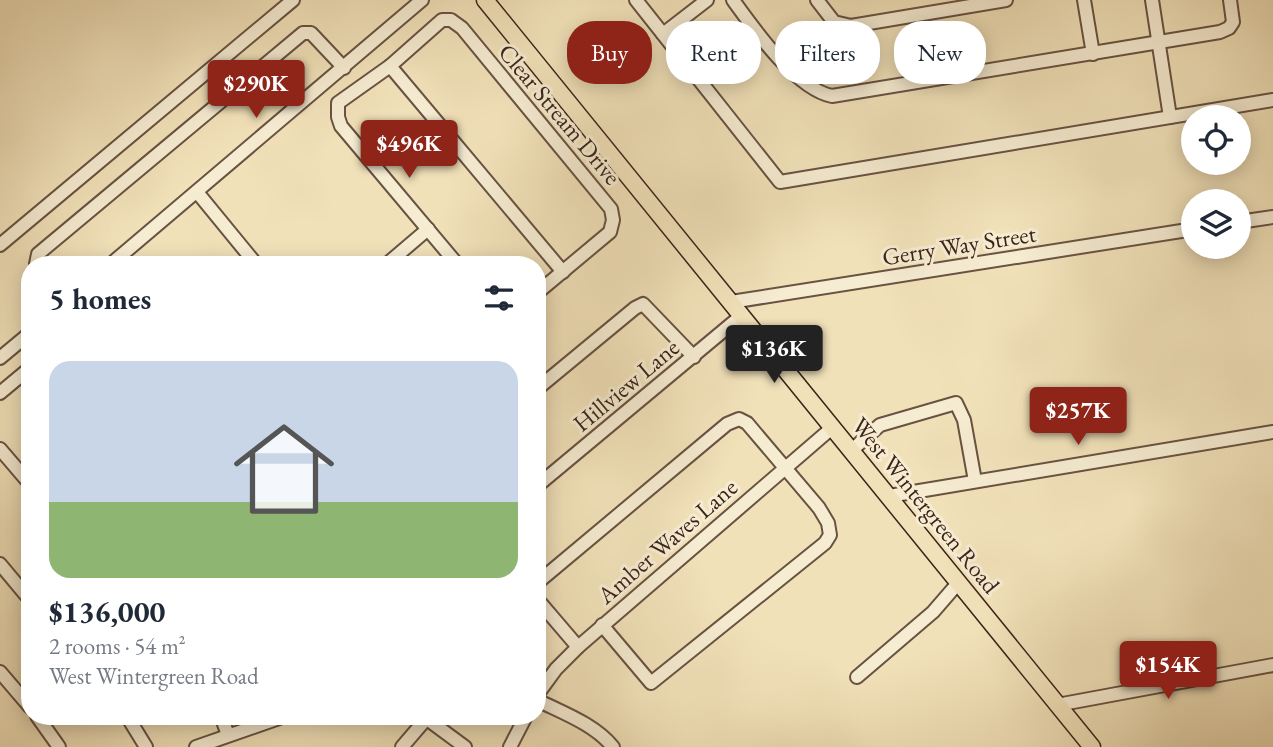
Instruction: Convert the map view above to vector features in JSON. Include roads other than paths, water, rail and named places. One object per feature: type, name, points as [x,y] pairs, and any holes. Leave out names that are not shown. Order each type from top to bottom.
[{"type":"main road","name":"West Wintergreen Road","points":[[485,0],[1092,747]]},
{"type":"street","points":[[0,245],[293,0]]},
{"type":"street","points":[[121,256],[422,0]]},
{"type":"street","points":[[636,0],[780,182],[1273,100]]},
{"type":"street","points":[[663,34],[707,0]]},
{"type":"street","points":[[733,0],[798,78],[820,94],[832,96],[845,96],[1220,32],[1233,22],[1230,0]]},
{"type":"street","points":[[817,0],[834,22],[851,26],[1006,0]]},
{"type":"street","points":[[1084,0],[1093,54]]},
{"type":"street","points":[[1152,0],[1170,117]]},
{"type":"street","name":"Clear Stream Drive","points":[[428,229],[341,125],[338,103],[390,66],[442,20],[451,20],[462,28],[611,209],[613,220],[610,232],[563,272]]},
{"type":"street","points":[[38,256],[303,33],[311,33],[344,68]]},
{"type":"street","points":[[390,66],[563,272],[546,286]]},
{"type":"street","points":[[197,192],[249,256]]},
{"type":"street","points":[[1251,220],[1273,217]]},
{"type":"street","points":[[396,256],[428,229],[450,256]]},
{"type":"street","name":"Gerry Way Street","points":[[731,302],[1181,231]]},
{"type":"street","points":[[546,381],[635,307],[643,304],[694,357]]},
{"type":"street","name":"Hillview Lane","points":[[546,479],[741,316]]},
{"type":"street","points":[[0,358],[21,340]]},
{"type":"street","points":[[0,393],[21,376]]},
{"type":"street","points":[[852,450],[880,425],[956,403],[964,420],[975,481]]},
{"type":"street","points":[[546,576],[734,420],[739,419],[747,423],[819,508],[828,523],[830,535],[825,543],[651,683],[602,625]]},
{"type":"street","name":"Amber Waves Lane","points":[[546,683],[556,669],[602,625],[833,427]]},
{"type":"street","points":[[889,496],[1273,432]]},
{"type":"street","points":[[0,449],[21,474]]},
{"type":"street","points":[[0,564],[21,589]]},
{"type":"street","points":[[857,677],[933,612],[959,582]]},
{"type":"street","points":[[546,610],[578,647]]},
{"type":"street","points":[[1057,705],[1273,665]]},
{"type":"street","points":[[0,672],[21,696]]},
{"type":"street","points":[[546,705],[605,737],[613,747]]},
{"type":"street","points":[[43,725],[59,747]]},
{"type":"street","points":[[133,725],[146,747]]},
{"type":"street","points":[[224,725],[228,735]]},
{"type":"street","points":[[196,747],[258,725]]},
{"type":"street","points":[[402,747],[419,725]]},
{"type":"street","points":[[436,725],[465,747]]},
{"type":"street","points":[[510,747],[521,725]]}]
